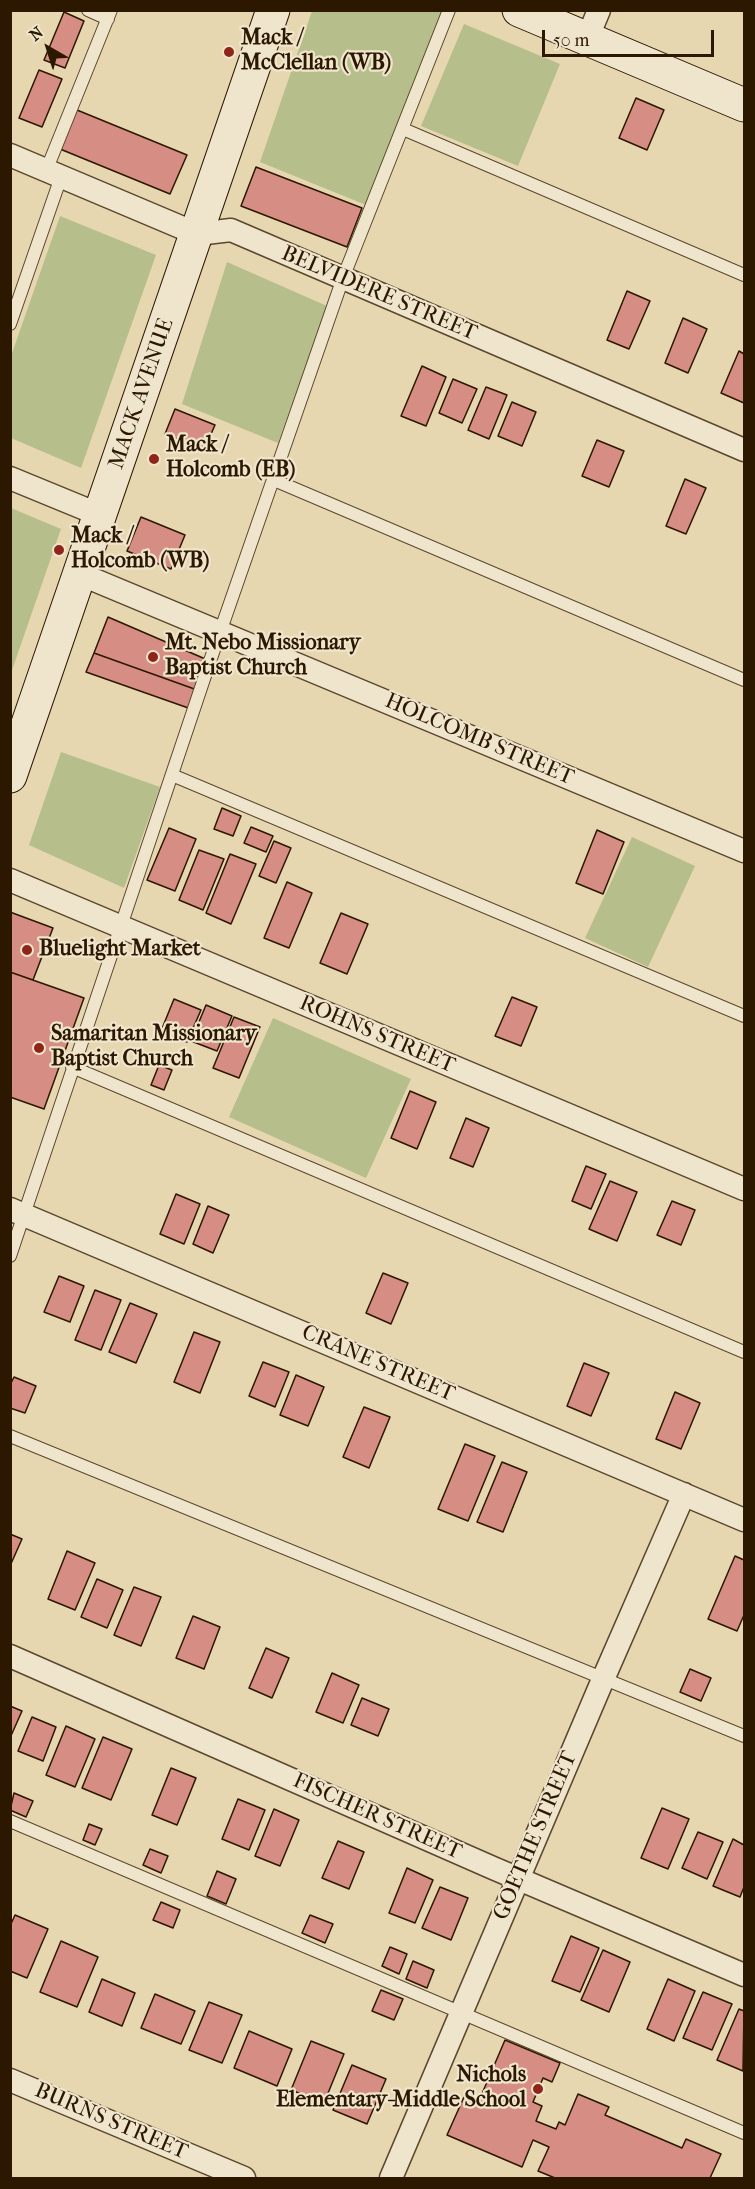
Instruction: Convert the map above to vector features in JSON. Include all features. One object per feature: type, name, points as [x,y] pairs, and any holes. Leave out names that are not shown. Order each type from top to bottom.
[{"type":"main road","name":"MACK AVENUE","points":[[10,776],[273,10]]},
{"type":"main road","points":[[519,10],[593,25],[744,105]]},
{"type":"street","name":"BELVIDERE STREET","points":[[10,155],[197,234],[231,230],[744,450]]},
{"type":"street","points":[[10,478],[100,515]]},
{"type":"street","name":"HOLCOMB STREET","points":[[80,574],[744,851]]},
{"type":"street","name":"ROHNS STREET","points":[[10,880],[744,1189]]},
{"type":"street","name":"CRANE STREET","points":[[18,1212],[744,1520]]},
{"type":"street","name":"GOETHE STREET","points":[[391,2178],[684,1494]]},
{"type":"street","name":"FISCHER STREET","points":[[10,1656],[518,1879],[744,1975]]},
{"type":"street","name":"BURNS STREET","points":[[10,2080],[244,2178]]},
{"type":"lane","points":[[12,318],[54,174],[109,15],[88,10]]},
{"type":"lane","points":[[10,1256],[18,1212],[122,927],[220,632],[342,278],[449,10]]},
{"type":"lane","points":[[403,129],[744,275]]},
{"type":"lane","points":[[274,480],[744,680]]},
{"type":"lane","points":[[172,775],[744,1016]]},
{"type":"lane","points":[[72,1067],[744,1352]]},
{"type":"lane","points":[[10,1436],[744,1736]]},
{"type":"lane","points":[[10,1821],[744,2133]]},
{"type":"green space","points":[[312,11],[443,11],[366,205],[260,162]]},
{"type":"green space","points":[[464,24],[560,64],[518,166],[421,126]]},
{"type":"green space","points":[[60,216],[156,255],[81,468],[11,438],[11,356]]},
{"type":"green space","points":[[227,262],[327,306],[278,443],[182,404]]},
{"type":"green space","points":[[11,508],[61,529],[11,673]]},
{"type":"green space","points":[[61,752],[160,787],[124,888],[29,845]]},
{"type":"green space","points":[[632,837],[695,866],[648,967],[585,938]]},
{"type":"green space","points":[[273,1018],[411,1079],[366,1178],[229,1117]]},
{"type":"building","points":[[64,12],[84,21],[65,68],[44,60]]},
{"type":"building","points":[[39,70],[62,79],[42,127],[19,118]]},
{"type":"building","points":[[636,98],[664,110],[647,150],[619,138]]},
{"type":"building","points":[[77,110],[187,155],[170,194],[60,149]]},
{"type":"building","points":[[256,167],[362,208],[347,247],[241,206]]},
{"type":"building","points":[[627,291],[650,301],[629,349],[607,340]]},
{"type":"building","points":[[683,318],[707,329],[688,373],[665,363]]},
{"type":"building","points":[[739,351],[744,354],[744,403],[721,393]]},
{"type":"building","points":[[422,366],[446,377],[426,426],[401,416]]},
{"type":"building","points":[[453,379],[477,389],[462,423],[439,413]]},
{"type":"building","points":[[486,387],[507,395],[489,439],[468,430]]},
{"type":"building","points":[[512,402],[536,412],[522,446],[498,436]]},
{"type":"building","points":[[175,409],[215,425],[204,450],[165,434]]},
{"type":"building","points":[[597,440],[624,451],[609,487],[582,476]]},
{"type":"building","points":[[685,479],[706,488],[686,534],[666,526]]},
{"type":"building","points":[[141,517],[185,535],[171,569],[127,551]]},
{"type":"building","name":"Mt. Nebo Missionary Baptist Church","points":[[108,617],[210,661],[200,691],[94,653]]},
{"type":"building","points":[[94,653],[200,691],[194,710],[86,672]]},
{"type":"building","points":[[222,808],[241,816],[233,836],[214,829]]},
{"type":"building","points":[[251,827],[273,836],[266,852],[244,843]]},
{"type":"building","points":[[169,828],[196,839],[175,891],[147,880]]},
{"type":"building","points":[[597,830],[624,842],[603,894],[576,883]]},
{"type":"building","points":[[274,841],[291,848],[276,883],[259,876]]},
{"type":"building","points":[[199,850],[224,859],[203,910],[179,900]]},
{"type":"building","points":[[230,854],[256,864],[231,924],[206,913]]},
{"type":"building","points":[[287,882],[312,893],[289,948],[264,938]]},
{"type":"building","name":"Bluelight Market","points":[[10,912],[53,928],[33,980],[10,972]]},
{"type":"building","points":[[341,913],[368,924],[347,974],[320,963]]},
{"type":"building","name":"Samaritan Missionary Baptist Church","points":[[10,972],[84,998],[44,1109],[10,1097]]},
{"type":"building","points":[[512,997],[537,1007],[521,1046],[495,1036]]},
{"type":"building","points":[[174,999],[201,1010],[187,1042],[161,1031]]},
{"type":"building","points":[[206,1005],[232,1016],[217,1051],[191,1041]]},
{"type":"building","points":[[234,1017],[260,1027],[239,1078],[213,1068]]},
{"type":"building","points":[[159,1065],[172,1070],[164,1090],[151,1085]]},
{"type":"building","points":[[410,1091],[436,1102],[417,1149],[391,1138]]},
{"type":"building","points":[[466,1118],[489,1128],[473,1167],[450,1158]]},
{"type":"building","points":[[586,1166],[606,1174],[591,1209],[572,1201]]},
{"type":"building","points":[[610,1181],[637,1192],[617,1241],[589,1229]]},
{"type":"building","points":[[176,1194],[200,1204],[184,1244],[160,1234]]},
{"type":"building","points":[[672,1201],[695,1210],[681,1245],[657,1235]]},
{"type":"building","points":[[208,1206],[229,1215],[213,1253],[193,1244]]},
{"type":"building","points":[[383,1273],[408,1283],[391,1324],[366,1313]]},
{"type":"building","points":[[59,1276],[84,1286],[70,1322],[44,1312]]},
{"type":"building","points":[[95,1290],[121,1300],[101,1350],[75,1340]]},
{"type":"building","points":[[130,1303],[157,1314],[136,1363],[109,1352]]},
{"type":"building","points":[[194,1332],[220,1342],[200,1393],[174,1382]]},
{"type":"building","points":[[263,1362],[289,1372],[275,1407],[249,1396]]},
{"type":"building","points":[[584,1363],[609,1373],[591,1416],[567,1406]]},
{"type":"building","points":[[296,1375],[324,1387],[308,1426],[280,1415]]},
{"type":"building","points":[[14,1377],[36,1386],[25,1413],[10,1408],[10,1385]]},
{"type":"building","points":[[675,1392],[700,1403],[681,1449],[656,1439]]},
{"type":"building","points":[[364,1407],[390,1417],[369,1468],[343,1457]]},
{"type":"building","points":[[465,1444],[495,1456],[468,1521],[438,1509]]},
{"type":"building","points":[[502,1462],[527,1472],[503,1532],[477,1522]]},
{"type":"building","points":[[10,1534],[22,1539],[10,1566]]},
{"type":"building","points":[[67,1551],[95,1563],[75,1610],[48,1599]]},
{"type":"building","points":[[735,1556],[744,1560],[744,1615],[737,1631],[708,1619]]},
{"type":"building","points":[[97,1579],[123,1590],[107,1628],[81,1617]]},
{"type":"building","points":[[134,1587],[161,1597],[141,1646],[114,1635]]},
{"type":"building","points":[[193,1616],[220,1627],[204,1669],[176,1658]]},
{"type":"building","points":[[266,1648],[289,1658],[272,1698],[249,1688]]},
{"type":"building","points":[[690,1669],[711,1678],[701,1701],[680,1692]]},
{"type":"building","points":[[332,1673],[359,1685],[343,1723],[316,1712]]},
{"type":"building","points":[[362,1698],[389,1709],[378,1736],[351,1725]]},
{"type":"building","points":[[10,1706],[22,1711],[10,1738]]},
{"type":"building","points":[[32,1717],[56,1727],[43,1761],[18,1751]]},
{"type":"building","points":[[66,1726],[95,1739],[75,1787],[46,1775]]},
{"type":"building","points":[[103,1737],[132,1749],[111,1800],[82,1788]]},
{"type":"building","points":[[171,1768],[196,1778],[177,1825],[152,1815]]},
{"type":"building","points":[[14,1793],[33,1801],[26,1817],[10,1810]]},
{"type":"building","points":[[238,1799],[265,1810],[249,1850],[222,1839]]},
{"type":"building","points":[[662,1808],[689,1819],[668,1869],[641,1858]]},
{"type":"building","points":[[274,1809],[299,1820],[280,1866],[255,1856]]},
{"type":"building","points":[[89,1824],[102,1829],[95,1845],[83,1840]]},
{"type":"building","points":[[698,1832],[723,1842],[707,1879],[682,1868]]},
{"type":"building","points":[[733,1839],[744,1845],[744,1887],[740,1897],[713,1886]]},
{"type":"building","points":[[338,1841],[364,1852],[349,1889],[322,1878]]},
{"type":"building","points":[[150,1849],[168,1856],[161,1873],[143,1865]]},
{"type":"building","points":[[407,1868],[433,1880],[415,1923],[389,1913]]},
{"type":"building","points":[[217,1871],[236,1879],[226,1904],[207,1896]]},
{"type":"building","points":[[440,1887],[468,1898],[451,1940],[422,1928]]},
{"type":"building","points":[[161,1902],[180,1910],[173,1928],[153,1920]]},
{"type":"building","points":[[15,1915],[48,1929],[27,1978],[10,1971],[10,1926]]},
{"type":"building","points":[[310,1915],[333,1924],[325,1943],[302,1933]]},
{"type":"building","points":[[571,1936],[599,1948],[580,1992],[552,1981]]},
{"type":"building","points":[[61,1941],[98,1957],[77,2007],[40,1992]]},
{"type":"building","points":[[390,1947],[407,1954],[399,1974],[382,1966]]},
{"type":"building","points":[[603,1950],[630,1962],[609,2012],[581,2000]]},
{"type":"building","points":[[413,1961],[434,1970],[427,1988],[406,1979]]},
{"type":"building","points":[[102,1979],[135,1993],[122,2026],[89,2012]]},
{"type":"building","points":[[668,1979],[695,1991],[674,2041],[647,2029]]},
{"type":"building","points":[[381,1990],[403,1999],[394,2020],[372,2011]]},
{"type":"building","points":[[703,1992],[732,2004],[712,2050],[683,2038]]},
{"type":"building","points":[[155,1994],[195,2011],[181,2044],[141,2028]]},
{"type":"building","points":[[209,2002],[242,2015],[222,2063],[189,2050]]},
{"type":"building","points":[[739,2009],[744,2011],[743,2071],[717,2060]]},
{"type":"building","points":[[249,2031],[292,2049],[277,2086],[234,2068]]},
{"type":"building","points":[[505,2040],[560,2063],[552,2082],[543,2078],[533,2102],[542,2106],[536,2121],[556,2129],[559,2122],[565,2125],[578,2094],[609,2107],[605,2115],[682,2148],[686,2139],[721,2154],[710,2178],[555,2178],[538,2171],[549,2147],[533,2140],[522,2167],[447,2135],[464,2097],[478,2103]]},
{"type":"building","points":[[311,2041],[344,2054],[324,2103],[291,2090]]},
{"type":"building","points":[[352,2065],[386,2079],[367,2124],[333,2110]]},
{"type":"place","name":"Mack / McClellan (WB)","points":[[229,52]]},
{"type":"place","name":"Mack / Holcomb (EB)","points":[[154,459]]},
{"type":"place","name":"Mack / Holcomb (WB)","points":[[59,550]]},
{"type":"place","name":"Mt. Nebo Missionary Baptist Church","points":[[153,657]]},
{"type":"place","name":"Bluelight Market","points":[[27,950]]},
{"type":"place","name":"Samaritan Missionary Baptist Church","points":[[39,1048]]},
{"type":"place","name":"Nichols Elementary-Middle School","points":[[538,2089]]}]
